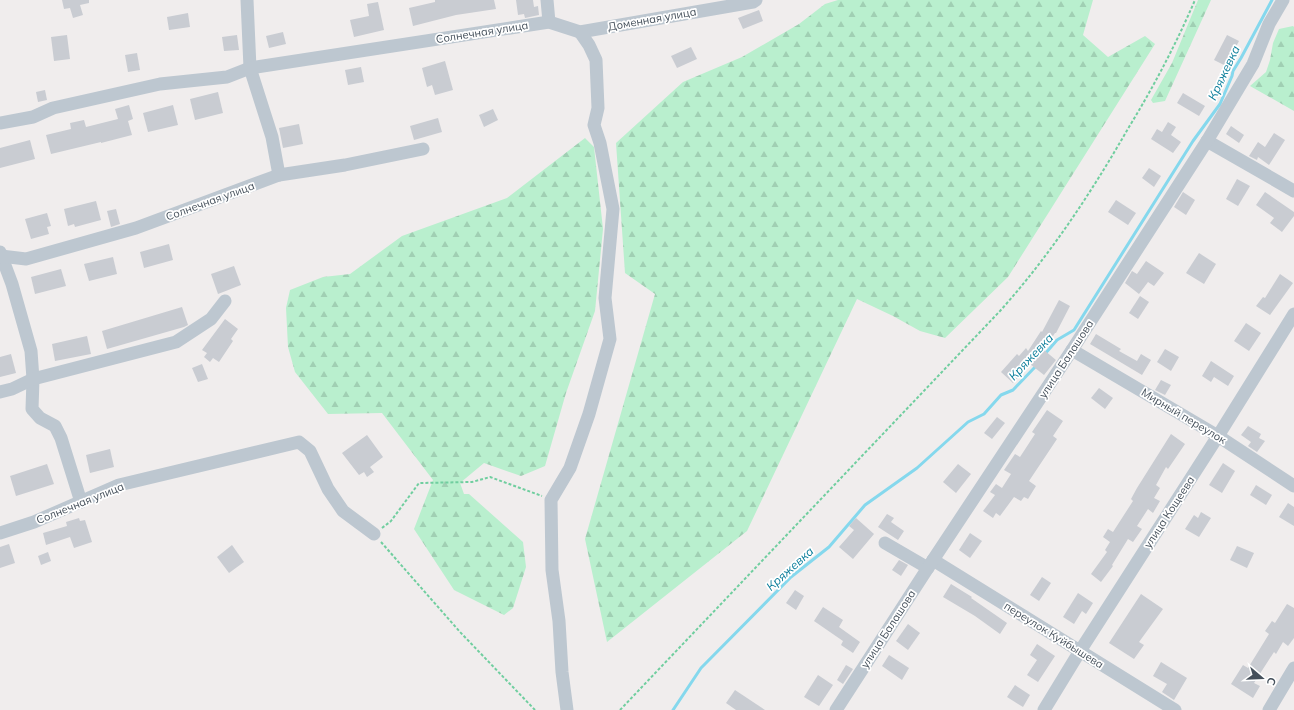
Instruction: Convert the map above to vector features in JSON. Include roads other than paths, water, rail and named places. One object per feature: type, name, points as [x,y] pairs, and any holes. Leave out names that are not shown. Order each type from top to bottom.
[{"type":"street","points":[[246,0],[249,29],[250,68],[272,137],[279,176]]},
{"type":"street","points":[[547,0],[549,22]]},
{"type":"street","name":"Доменная улица","points":[[549,22],[580,32],[753,2],[756,0]]},
{"type":"street","name":"улица Балашова","points":[[836,710],[1207,141],[1253,64],[1269,24],[1283,0]]},
{"type":"street","name":"Солнечная улица","points":[[0,123],[33,117],[53,108],[160,84],[227,77],[250,68],[549,22]]},
{"type":"street","points":[[567,710],[562,672],[559,621],[552,570],[551,500],[570,468],[589,414],[610,339],[605,298],[613,209],[600,143],[594,125],[598,108],[596,60],[589,45],[580,32]]},
{"type":"street","points":[[1207,141],[1294,191]]},
{"type":"street","name":"Солнечная улица","points":[[0,255],[26,258],[136,228],[279,176],[423,150]]},
{"type":"street","points":[[0,255],[12,284],[31,351],[33,379],[32,409],[40,418],[55,426],[61,438],[80,502]]},
{"type":"street","points":[[0,392],[12,389],[33,379],[176,342],[211,319],[225,301]]},
{"type":"street","name":"улица Кощеева","points":[[1044,710],[1294,314]]},
{"type":"street","name":"Мирный переулок","points":[[1072,350],[1218,436],[1294,486]]},
{"type":"street","name":"Солнечная улица","points":[[0,533],[34,522],[119,486],[299,442],[310,451],[328,489],[343,511],[374,534]]},
{"type":"street","name":"переулок Куйбышева","points":[[885,543],[931,564],[1080,651],[1175,710]]},
{"type":"street","points":[[1269,710],[1294,668]]},
{"type":"waterway","name":"Кряжевка","points":[[1044,355],[1057,340],[1074,330],[1193,141],[1220,104],[1233,71],[1272,0]]},
{"type":"waterway","name":"Кряжевка","points":[[673,710],[701,668],[791,577],[829,547],[865,505],[917,468],[968,422],[984,414],[1001,395],[1013,390],[1036,366]]}]
